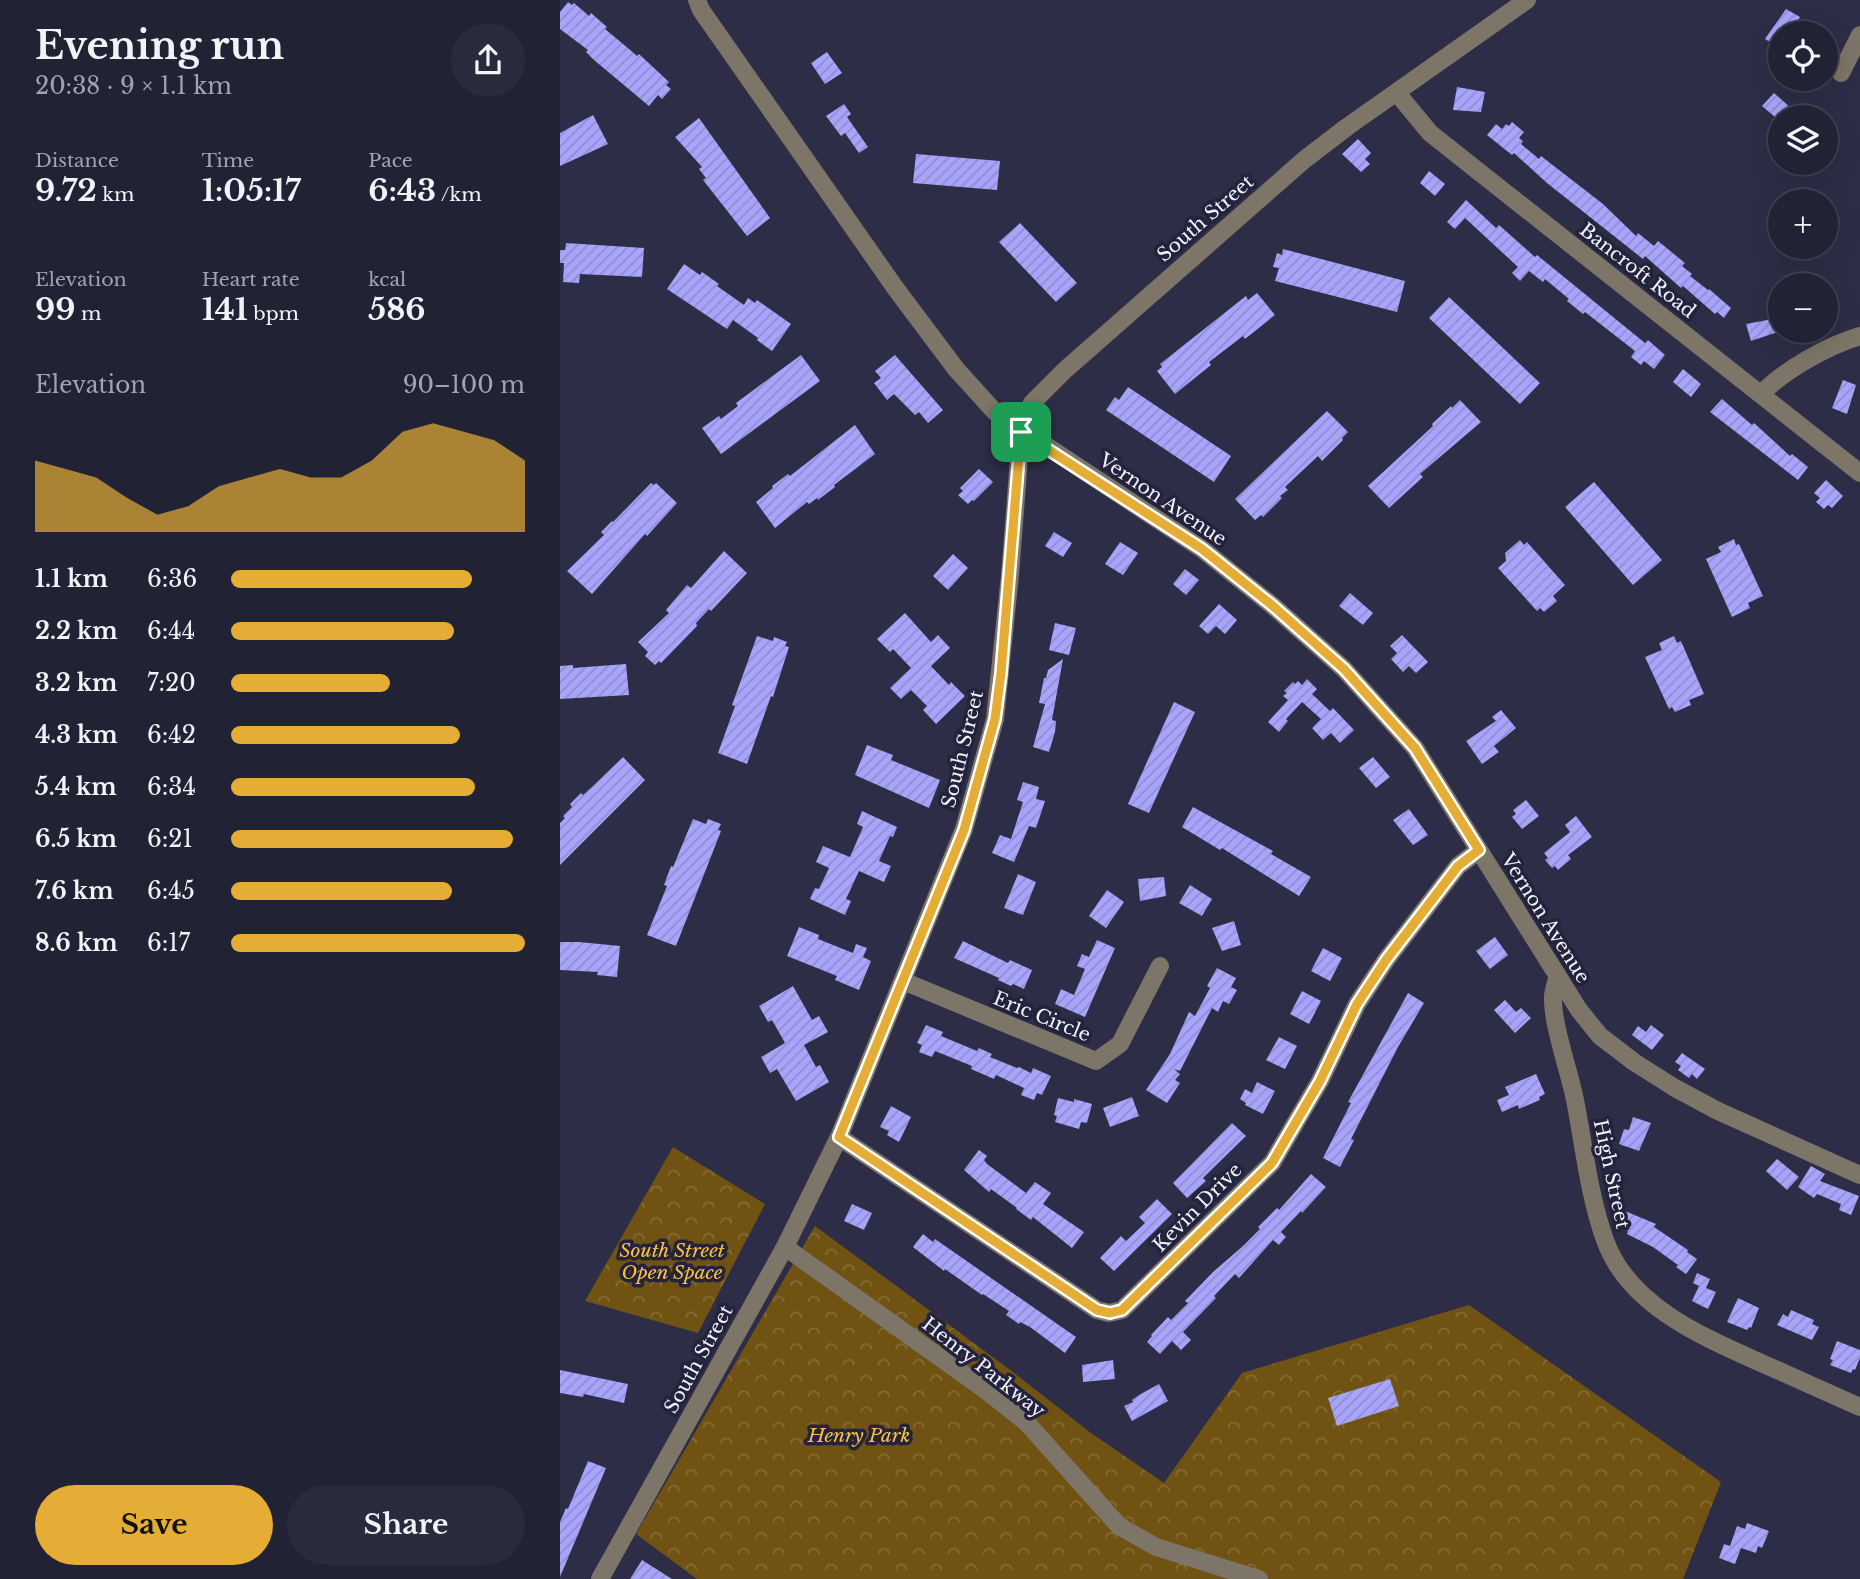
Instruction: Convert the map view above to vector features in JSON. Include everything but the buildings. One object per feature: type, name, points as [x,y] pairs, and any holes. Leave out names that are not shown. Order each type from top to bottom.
[{"type":"street","name":"Vernon Avenue","points":[[697,0],[701,10],[804,160],[956,369],[995,412],[1021,432],[1202,549],[1273,606],[1344,669],[1415,748],[1579,1010],[1600,1036],[1634,1062],[1718,1111],[1860,1175]]},
{"type":"street","name":"South Street","points":[[600,1579],[785,1247],[839,1137],[964,830],[995,719],[1005,636],[1021,432],[1032,403],[1065,370],[1304,160],[1527,0]]},
{"type":"street","points":[[1841,72],[1860,35]]},
{"type":"street","name":"Bancroft Road","points":[[1396,93],[1430,133],[1860,473]]},
{"type":"street","points":[[1761,394],[1771,384],[1803,363],[1860,336]]},
{"type":"street","name":"Kevin Drive","points":[[839,1137],[1097,1310],[1110,1313],[1122,1310],[1272,1163],[1320,1081],[1357,1004],[1386,960],[1458,866],[1479,850]]},
{"type":"street","name":"Eric Circle","points":[[903,981],[1096,1061],[1120,1044],[1160,967]]},
{"type":"street","name":"High Street","points":[[1558,976],[1553,993],[1553,1012],[1569,1068],[1594,1200],[1605,1241],[1617,1263],[1638,1290],[1660,1310],[1697,1334],[1860,1407]]},
{"type":"street","name":"Henry Parkway","points":[[785,1247],[1026,1422],[1119,1526],[1156,1547],[1259,1579]]},
{"type":"green space","name":"South Street Open Space","points":[[673,1147],[765,1204],[698,1333],[585,1301]]},
{"type":"green space","name":"Henry Park","points":[[815,1226],[1091,1433],[1164,1483],[1242,1373],[1469,1305],[1721,1482],[1683,1579],[697,1579],[636,1534]]},
{"type":"route","points":[[1021,432],[1202,549],[1273,606],[1344,669],[1415,748],[1479,850],[1458,866],[1386,960],[1357,1004],[1320,1081],[1272,1163],[1122,1310],[1110,1313],[1097,1310],[839,1137],[964,830],[980,779],[995,719],[1001,673],[1021,432]]}]
